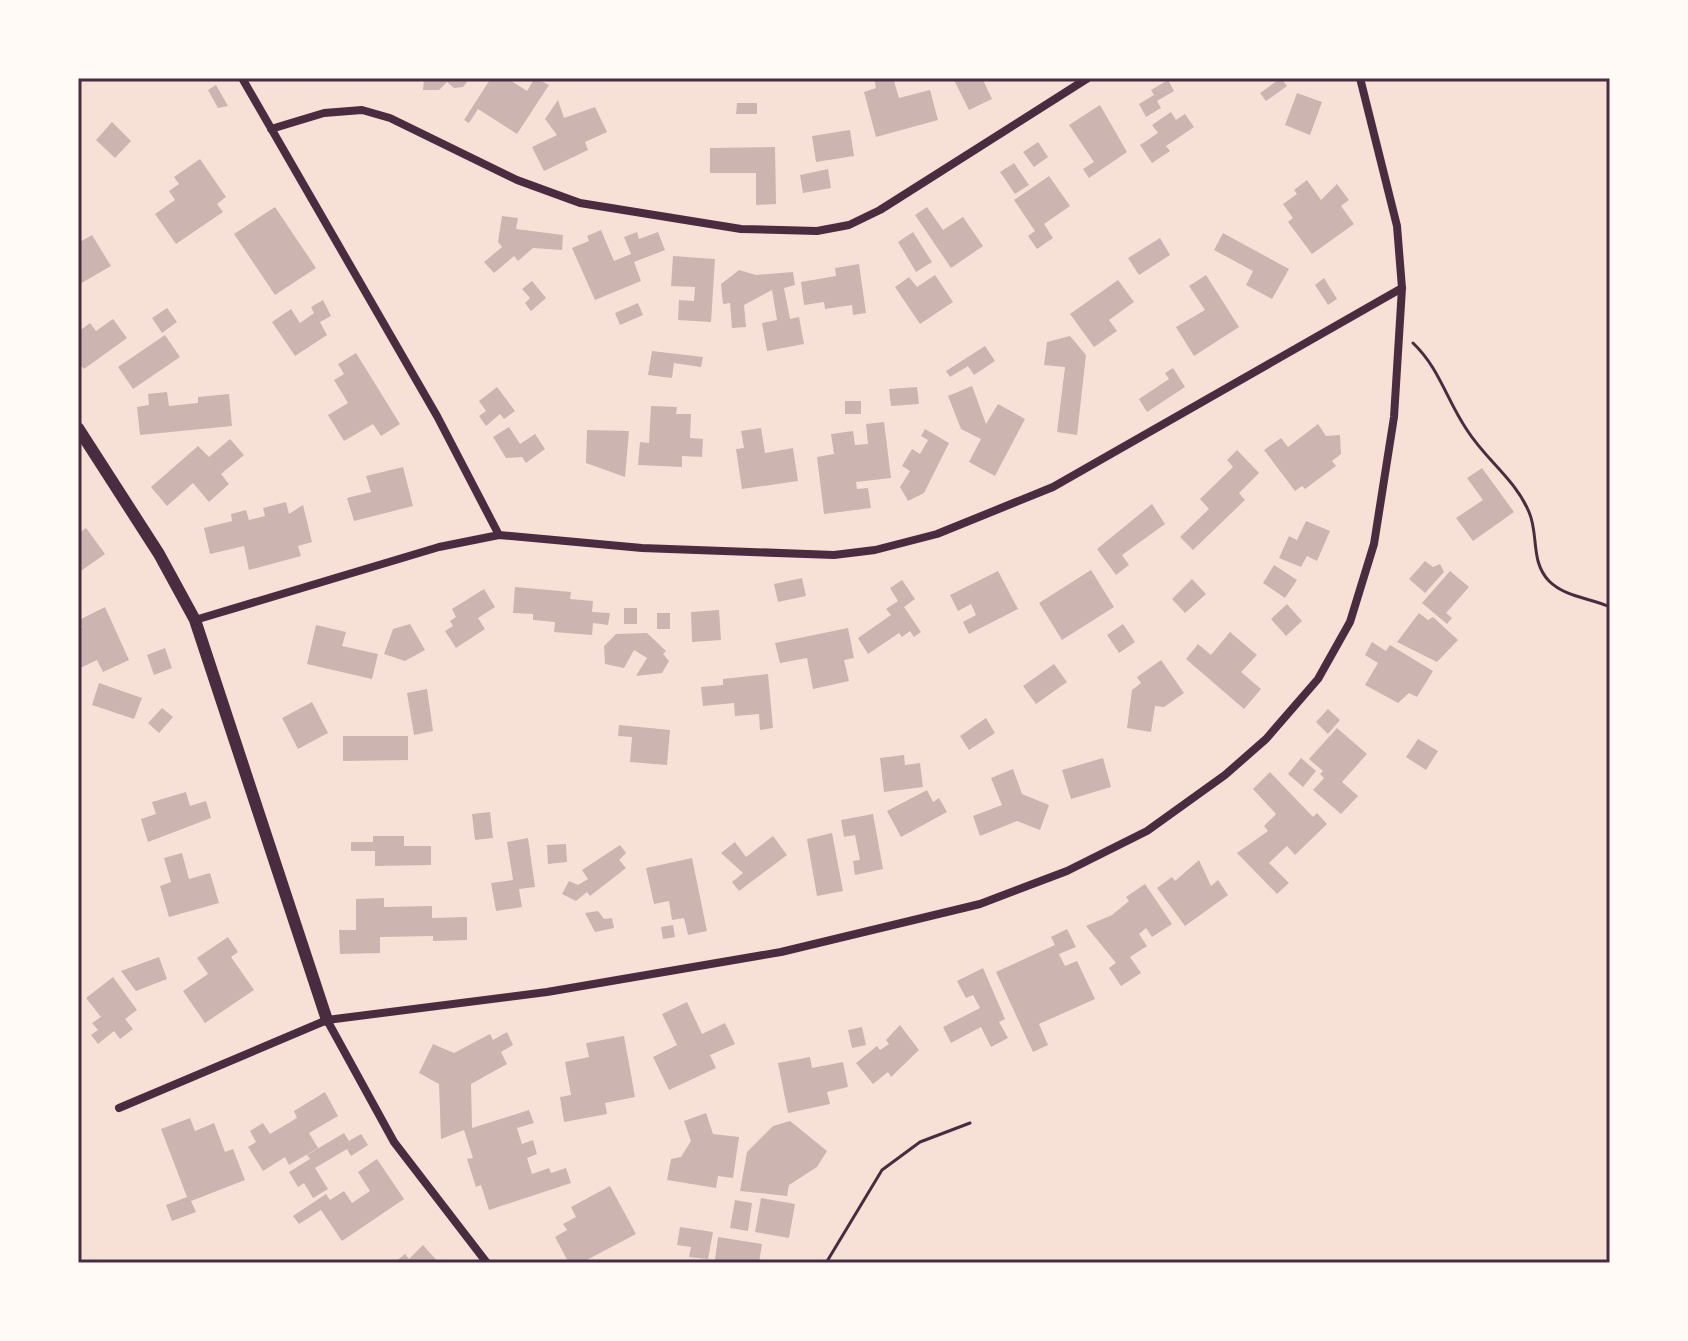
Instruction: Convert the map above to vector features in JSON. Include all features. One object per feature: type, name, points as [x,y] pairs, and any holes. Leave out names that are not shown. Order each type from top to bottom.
[{"type":"street","points":[[242,78],[437,416],[499,535]]},
{"type":"street","points":[[271,129],[324,113],[362,110],[390,118],[517,180],[580,203],[741,229],[817,231],[849,225],[880,210],[1088,78]]},
{"type":"street","points":[[119,1108],[327,1020],[547,992],[781,952],[980,904],[1067,871],[1147,831],[1187,805],[1266,739],[1318,679],[1350,622],[1366,582],[1394,417],[1402,332],[1402,288],[1397,226],[1360,78]]},
{"type":"street","points":[[195,620],[439,547],[499,535],[642,548],[834,555],[875,550],[937,534],[996,512],[1075,475],[1402,288]]},
{"type":"street","points":[[78,428],[159,554],[195,620],[327,1020],[394,1142],[487,1263]]},
{"type":"path","points":[[1402,332],[1434,363],[1445,393],[1469,433],[1515,485],[1531,516],[1538,564],[1546,578],[1559,591],[1610,607]]},
{"type":"path","points":[[826,1263],[882,1170],[920,1142],[970,1123]]},
{"type":"building","points":[[424,78],[470,78],[463,87],[454,88],[447,82],[439,90],[423,90]]},
{"type":"building","points":[[491,78],[507,78],[527,91],[535,78],[549,85],[517,134],[478,109],[469,123],[464,120]]},
{"type":"building","points":[[874,78],[893,78],[899,98],[930,90],[938,120],[876,137],[864,92],[876,88]]},
{"type":"building","points":[[953,78],[982,78],[992,99],[969,110]]},
{"type":"building","points":[[1281,78],[1287,86],[1266,101],[1260,93]]},
{"type":"building","points":[[1168,80],[1174,91],[1157,101],[1161,108],[1146,117],[1139,104],[1154,95],[1151,90]]},
{"type":"building","points":[[216,85],[228,106],[218,108],[208,90]]},
{"type":"building","points":[[1297,93],[1322,102],[1310,135],[1285,125]]},
{"type":"building","points":[[558,100],[564,118],[595,107],[607,132],[585,142],[588,150],[544,171],[532,147],[557,135],[545,119]]},
{"type":"building","points":[[737,103],[757,103],[757,114],[736,114]]},
{"type":"building","points":[[1100,105],[1127,152],[1089,178],[1083,169],[1094,162],[1069,125]]},
{"type":"building","points":[[1171,112],[1176,120],[1185,114],[1194,127],[1166,146],[1170,151],[1152,163],[1140,145],[1158,133],[1152,125]]},
{"type":"building","points":[[112,122],[131,141],[115,158],[96,140]]},
{"type":"building","points":[[850,130],[854,156],[816,162],[812,136]]},
{"type":"building","points":[[1038,142],[1048,157],[1034,167],[1023,152]]},
{"type":"building","points":[[775,147],[776,204],[756,205],[756,173],[710,173],[710,148]]},
{"type":"building","points":[[200,159],[226,197],[217,204],[223,212],[176,244],[155,214],[175,200],[169,191],[179,184],[174,177]]},
{"type":"building","points":[[1014,163],[1029,185],[1015,194],[1000,172]]},
{"type":"building","points":[[828,169],[831,188],[803,193],[800,175]]},
{"type":"building","points":[[1049,176],[1070,206],[1044,224],[1053,238],[1037,249],[1028,236],[1035,231],[1014,200]]},
{"type":"building","points":[[1307,180],[1321,200],[1337,184],[1349,200],[1341,206],[1354,224],[1312,254],[1288,222],[1293,218],[1283,204],[1297,194],[1294,190]]},
{"type":"building","points":[[275,207],[316,268],[275,295],[234,234]]},
{"type":"building","points":[[927,207],[943,230],[963,217],[983,246],[951,268],[915,215]]},
{"type":"building","points":[[502,216],[518,218],[516,229],[563,235],[562,250],[533,248],[518,261],[514,256],[494,273],[484,262],[502,247],[498,242]]},
{"type":"building","points":[[601,230],[614,261],[631,254],[624,237],[637,232],[639,239],[658,232],[665,250],[634,262],[641,281],[595,300],[572,248],[589,241],[587,236]]},
{"type":"building","points":[[913,232],[932,262],[916,272],[898,242]]},
{"type":"building","points":[[1223,233],[1289,269],[1272,299],[1246,285],[1253,271],[1214,250]]},
{"type":"building","points":[[92,235],[111,266],[78,285],[78,243]]},
{"type":"building","points":[[1160,238],[1170,255],[1139,275],[1128,258]]},
{"type":"building","points":[[673,256],[715,259],[711,322],[678,320],[679,300],[694,301],[695,287],[671,286]]},
{"type":"building","points":[[859,264],[866,313],[853,315],[852,305],[825,309],[824,302],[804,305],[801,282],[836,276],[835,268]]},
{"type":"building","points":[[739,270],[756,275],[793,272],[795,285],[784,288],[790,319],[799,317],[804,344],[767,351],[762,323],[777,320],[772,290],[744,305],[746,327],[732,328],[730,303],[723,304],[721,284]]},
{"type":"building","points":[[935,275],[953,302],[920,324],[895,287],[909,277],[917,287]]},
{"type":"building","points":[[1206,275],[1239,327],[1194,356],[1176,327],[1205,310],[1189,286]]},
{"type":"building","points":[[1324,278],[1337,299],[1328,305],[1315,285]]},
{"type":"building","points":[[1118,280],[1134,302],[1109,320],[1117,331],[1094,347],[1070,314]]},
{"type":"building","points":[[532,281],[546,298],[531,311],[525,303],[530,298],[522,289]]},
{"type":"building","points":[[323,300],[331,316],[320,322],[327,335],[295,356],[272,322],[291,309],[300,323],[314,313],[311,307]]},
{"type":"building","points":[[638,303],[643,315],[620,325],[615,313]]},
{"type":"building","points":[[167,308],[177,322],[162,333],[152,318]]},
{"type":"building","points":[[113,319],[127,338],[84,369],[78,362],[78,332],[90,323],[96,331]]},
{"type":"building","points":[[165,335],[180,357],[133,389],[118,367]]},
{"type":"building","points":[[1070,336],[1086,355],[1077,435],[1057,432],[1065,367],[1044,365],[1047,342]]},
{"type":"building","points":[[985,346],[995,361],[974,375],[968,366],[950,377],[946,371]]},
{"type":"building","points":[[652,351],[703,357],[701,367],[674,363],[672,378],[648,375]]},
{"type":"building","points":[[356,353],[400,424],[381,436],[373,424],[344,441],[328,415],[348,403],[334,380],[344,374],[338,364]]},
{"type":"building","points":[[1173,368],[1185,387],[1147,412],[1139,399],[1169,379],[1165,373]]},
{"type":"building","points":[[972,386],[986,424],[998,404],[1025,419],[995,476],[969,462],[981,439],[961,429],[948,396]]},
{"type":"building","points":[[497,387],[515,411],[504,419],[500,414],[486,426],[479,416],[486,411],[479,401]]},
{"type":"building","points":[[917,387],[919,404],[891,406],[889,389]]},
{"type":"building","points":[[167,392],[169,406],[198,403],[198,397],[229,394],[232,426],[140,435],[137,407],[149,405],[148,394]]},
{"type":"building","points":[[845,401],[861,401],[861,414],[845,414]]},
{"type":"building","points":[[651,406],[677,407],[676,414],[691,414],[690,438],[703,439],[702,457],[682,456],[682,467],[638,465],[640,442],[649,443]]},
{"type":"building","points":[[884,422],[891,478],[856,482],[857,489],[868,488],[871,508],[824,514],[817,457],[834,454],[831,434],[853,431],[855,445],[868,444],[866,424]]},
{"type":"building","points":[[1318,424],[1326,436],[1340,435],[1341,454],[1332,461],[1336,466],[1305,489],[1302,486],[1295,491],[1264,450],[1281,438],[1288,447]]},
{"type":"building","points":[[509,427],[520,444],[535,434],[545,449],[526,463],[522,457],[506,458],[493,437]]},
{"type":"building","points":[[761,428],[765,453],[793,448],[798,481],[742,489],[736,449],[744,448],[741,431]]},
{"type":"building","points":[[925,429],[949,443],[924,493],[908,501],[900,487],[910,471],[902,466],[912,449],[920,454],[928,440],[921,436]]},
{"type":"building","points":[[587,430],[629,431],[625,477],[586,463]]},
{"type":"building","points":[[230,439],[244,455],[221,474],[229,484],[209,502],[193,483],[167,506],[151,487],[198,446],[209,457]]},
{"type":"building","points":[[1237,450],[1259,473],[1239,493],[1245,500],[1193,550],[1180,537],[1209,509],[1200,499],[1233,467],[1227,460]]},
{"type":"building","points":[[403,467],[413,506],[354,521],[347,498],[371,492],[366,476]]},
{"type":"building","points":[[1482,468],[1514,512],[1473,541],[1456,518],[1483,500],[1467,478]]},
{"type":"building","points":[[286,502],[289,514],[303,505],[312,542],[298,546],[301,556],[249,570],[244,546],[210,554],[204,528],[232,521],[231,514],[246,510],[249,520],[265,516],[263,508]]},
{"type":"building","points":[[1152,504],[1165,524],[1122,555],[1129,565],[1116,575],[1097,549]]},
{"type":"building","points":[[1306,521],[1330,531],[1317,561],[1307,556],[1301,567],[1279,558],[1289,536],[1297,540]]},
{"type":"building","points":[[86,528],[105,554],[78,573],[78,534]]},
{"type":"building","points":[[1425,561],[1433,567],[1440,564],[1444,572],[1425,593],[1409,579]]},
{"type":"building","points":[[1274,565],[1297,580],[1285,598],[1263,583]]},
{"type":"building","points":[[1091,570],[1114,607],[1062,640],[1039,603]]},
{"type":"building","points":[[998,571],[1018,609],[969,634],[963,622],[976,615],[971,604],[958,611],[950,595]]},
{"type":"building","points":[[1450,571],[1469,587],[1446,613],[1452,618],[1447,624],[1422,603]]},
{"type":"building","points":[[802,578],[806,596],[778,602],[774,584]]},
{"type":"building","points":[[1192,579],[1206,594],[1185,613],[1172,599]]},
{"type":"building","points":[[902,580],[915,599],[904,607],[921,632],[914,637],[910,631],[902,637],[899,633],[868,654],[858,638],[891,615],[886,609],[898,601],[890,588]]},
{"type":"building","points":[[515,587],[571,592],[570,599],[593,601],[592,612],[610,613],[608,625],[593,623],[592,635],[554,632],[555,622],[533,620],[533,614],[513,613]]},
{"type":"building","points":[[484,589],[495,607],[478,618],[485,629],[456,648],[445,631],[453,626],[450,621],[456,617],[452,609]]},
{"type":"building","points":[[1287,604],[1302,621],[1286,636],[1271,619]]},
{"type":"building","points":[[105,607],[129,660],[103,672],[97,660],[78,669],[78,629],[82,627],[79,620]]},
{"type":"building","points":[[624,608],[637,608],[637,624],[624,624]]},
{"type":"building","points":[[719,610],[721,640],[692,642],[691,612]]},
{"type":"building","points":[[657,613],[670,613],[670,629],[657,629]]},
{"type":"building","points":[[1419,613],[1428,620],[1433,617],[1458,640],[1437,662],[1397,642]]},
{"type":"building","points":[[410,624],[425,650],[405,661],[384,654],[393,629]]},
{"type":"building","points":[[1123,624],[1135,642],[1119,653],[1107,635]]},
{"type":"building","points":[[316,625],[346,632],[342,646],[378,654],[372,679],[307,664]]},
{"type":"building","points":[[848,628],[854,658],[844,660],[849,681],[813,689],[807,658],[780,663],[775,643]]},
{"type":"building","points":[[1230,632],[1257,655],[1241,672],[1261,689],[1244,709],[1186,659],[1198,644],[1211,655]]},
{"type":"building","points":[[647,633],[666,651],[663,654],[669,661],[662,673],[636,676],[647,658],[634,650],[624,668],[605,664],[604,646],[616,634]]},
{"type":"building","points":[[1372,642],[1386,651],[1390,645],[1433,671],[1417,697],[1409,693],[1398,703],[1365,685],[1378,663],[1365,655]]},
{"type":"building","points":[[165,648],[172,668],[154,675],[147,655]]},
{"type":"building","points":[[1161,660],[1184,693],[1164,707],[1155,706],[1151,732],[1127,728],[1132,690],[1141,683],[1137,677]]},
{"type":"building","points":[[1054,664],[1067,682],[1036,704],[1023,686]]},
{"type":"building","points":[[768,674],[773,728],[760,730],[759,714],[735,716],[734,703],[703,706],[701,687],[723,685],[723,679]]},
{"type":"building","points":[[99,683],[142,698],[134,719],[92,705]]},
{"type":"building","points":[[427,689],[433,731],[414,735],[407,693]]},
{"type":"building","points":[[312,702],[328,733],[298,749],[282,718]]},
{"type":"building","points":[[162,708],[173,717],[159,733],[148,723]]},
{"type":"building","points":[[1328,709],[1340,720],[1328,734],[1316,722]]},
{"type":"building","points":[[986,718],[995,733],[969,750],[960,736]]},
{"type":"building","points":[[619,725],[670,730],[667,765],[630,762],[632,737],[618,736]]},
{"type":"building","points":[[1337,728],[1367,754],[1342,782],[1358,796],[1341,814],[1313,790],[1324,778],[1320,774],[1323,771],[1309,759]]},
{"type":"building","points":[[343,736],[408,736],[408,760],[343,761]]},
{"type":"building","points":[[1418,739],[1438,751],[1426,770],[1406,757]]},
{"type":"building","points":[[904,755],[905,765],[920,763],[923,787],[884,792],[880,758]]},
{"type":"building","points":[[1103,758],[1111,787],[1071,799],[1062,770]]},
{"type":"building","points":[[1301,758],[1316,771],[1303,787],[1288,774]]},
{"type":"building","points":[[1013,769],[1022,794],[1049,805],[1040,830],[1017,821],[980,836],[973,816],[1002,805],[991,778]]},
{"type":"building","points":[[1270,772],[1313,817],[1317,813],[1327,824],[1295,855],[1287,846],[1269,863],[1289,883],[1277,894],[1237,853],[1268,831],[1264,826],[1276,814],[1253,789]]},
{"type":"building","points":[[927,790],[933,802],[939,798],[947,812],[901,837],[887,811]]},
{"type":"building","points":[[186,792],[190,806],[206,801],[211,818],[148,842],[141,819],[156,814],[152,802]]},
{"type":"building","points":[[490,812],[493,838],[475,840],[472,814]]},
{"type":"building","points":[[873,814],[883,869],[855,875],[853,861],[860,860],[855,835],[844,837],[841,820]]},
{"type":"building","points":[[832,833],[843,891],[817,896],[807,839]]},
{"type":"building","points":[[373,836],[404,836],[404,846],[431,846],[431,865],[375,866],[375,851],[351,851],[351,842],[373,842]]},
{"type":"building","points":[[773,836],[787,855],[739,891],[732,882],[743,873],[721,853],[735,842],[746,857]]},
{"type":"building","points":[[528,838],[535,887],[519,889],[522,907],[496,911],[491,883],[513,880],[507,842]]},
{"type":"building","points":[[566,844],[567,862],[548,864],[547,845]]},
{"type":"building","points":[[620,845],[626,853],[619,860],[626,868],[590,896],[587,892],[576,901],[562,894],[569,881],[578,885],[588,879],[582,870]]},
{"type":"building","points":[[182,853],[189,879],[210,873],[219,903],[169,917],[160,886],[171,882],[164,858]]},
{"type":"building","points":[[692,858],[707,931],[688,935],[684,918],[672,920],[669,901],[654,904],[646,868]]},
{"type":"building","points":[[1199,860],[1211,886],[1218,880],[1228,895],[1185,926],[1157,888],[1172,877],[1175,881]]},
{"type":"building","points":[[1145,884],[1172,924],[1152,937],[1146,928],[1139,934],[1147,946],[1130,957],[1141,973],[1121,986],[1109,968],[1116,963],[1086,926],[1112,915],[1129,901],[1126,897]]},
{"type":"building","points":[[384,898],[384,907],[432,906],[432,918],[467,917],[467,940],[433,941],[433,936],[380,937],[380,953],[340,954],[339,930],[356,930],[356,899]]},
{"type":"building","points":[[598,911],[604,919],[612,918],[614,928],[595,932],[585,913]]},
{"type":"building","points":[[673,925],[675,937],[663,939],[661,927]]},
{"type":"building","points":[[1067,929],[1076,947],[1059,954],[1065,966],[1077,961],[1095,999],[1039,1024],[1048,1045],[1033,1052],[996,972],[1055,945],[1051,937]]},
{"type":"building","points":[[228,937],[238,952],[231,957],[254,990],[205,1023],[183,991],[208,974],[197,958]]},
{"type":"building","points":[[159,957],[167,979],[136,991],[121,971]]},
{"type":"building","points":[[983,968],[1005,1019],[999,1022],[1008,1038],[991,1047],[981,1027],[951,1043],[943,1027],[980,1008],[973,995],[966,998],[957,981]]},
{"type":"building","points":[[113,977],[137,1010],[125,1019],[133,1029],[120,1039],[114,1031],[98,1044],[91,1035],[98,1030],[92,1023],[101,1017],[86,998]]},
{"type":"building","points":[[687,1002],[702,1034],[725,1023],[735,1044],[710,1055],[716,1068],[669,1090],[653,1057],[677,1045],[662,1014]]},
{"type":"building","points":[[900,1025],[919,1050],[891,1077],[888,1072],[873,1084],[856,1063],[877,1046],[880,1050],[889,1044],[886,1040]]},
{"type":"building","points":[[862,1027],[866,1045],[852,1048],[848,1030]]},
{"type":"building","points":[[507,1032],[513,1045],[501,1052],[507,1064],[471,1084],[472,1128],[529,1110],[534,1123],[517,1128],[522,1144],[533,1140],[537,1154],[527,1158],[532,1174],[549,1168],[551,1173],[566,1168],[571,1183],[489,1210],[481,1185],[476,1187],[467,1159],[473,1158],[464,1130],[441,1139],[439,1084],[419,1073],[433,1044],[454,1053],[490,1034],[493,1040]]},
{"type":"building","points":[[624,1036],[635,1097],[605,1103],[607,1114],[564,1122],[560,1097],[571,1095],[565,1062],[589,1057],[586,1043]]},
{"type":"building","points":[[810,1057],[812,1068],[843,1062],[848,1087],[827,1092],[830,1104],[788,1113],[778,1063]]},
{"type":"building","points":[[325,1092],[338,1116],[309,1133],[318,1148],[289,1165],[285,1157],[263,1171],[248,1147],[256,1142],[250,1131],[263,1123],[270,1134],[297,1118],[294,1111]]},
{"type":"building","points":[[706,1113],[713,1134],[739,1137],[733,1178],[718,1176],[716,1188],[667,1180],[671,1159],[681,1157],[691,1141],[684,1121]]},
{"type":"building","points":[[190,1118],[195,1131],[214,1123],[225,1152],[233,1149],[245,1180],[191,1201],[196,1212],[172,1221],[166,1205],[187,1197],[161,1129]]},
{"type":"building","points":[[790,1121],[827,1151],[817,1167],[789,1185],[787,1196],[740,1191],[747,1152],[773,1126]]},
{"type":"building","points":[[344,1133],[349,1141],[361,1134],[368,1145],[351,1156],[347,1149],[315,1168],[328,1189],[313,1198],[304,1183],[298,1187],[289,1172],[310,1159],[307,1155]]},
{"type":"building","points":[[377,1159],[404,1199],[342,1241],[321,1210],[299,1224],[293,1216],[326,1194],[330,1200],[344,1191],[352,1203],[370,1191],[358,1172]]},
{"type":"building","points":[[610,1186],[636,1234],[581,1263],[569,1263],[555,1237],[567,1230],[563,1224],[576,1217],[571,1207]]},
{"type":"building","points":[[761,1198],[795,1204],[789,1238],[755,1232]]},
{"type":"building","points":[[735,1200],[752,1203],[748,1231],[730,1228]]},
{"type":"building","points":[[680,1227],[713,1232],[708,1259],[689,1257],[691,1247],[677,1245]]},
{"type":"building","points":[[718,1237],[762,1244],[759,1263],[715,1260]]},
{"type":"building","points":[[423,1245],[439,1263],[394,1263],[405,1254],[409,1259]]}]
